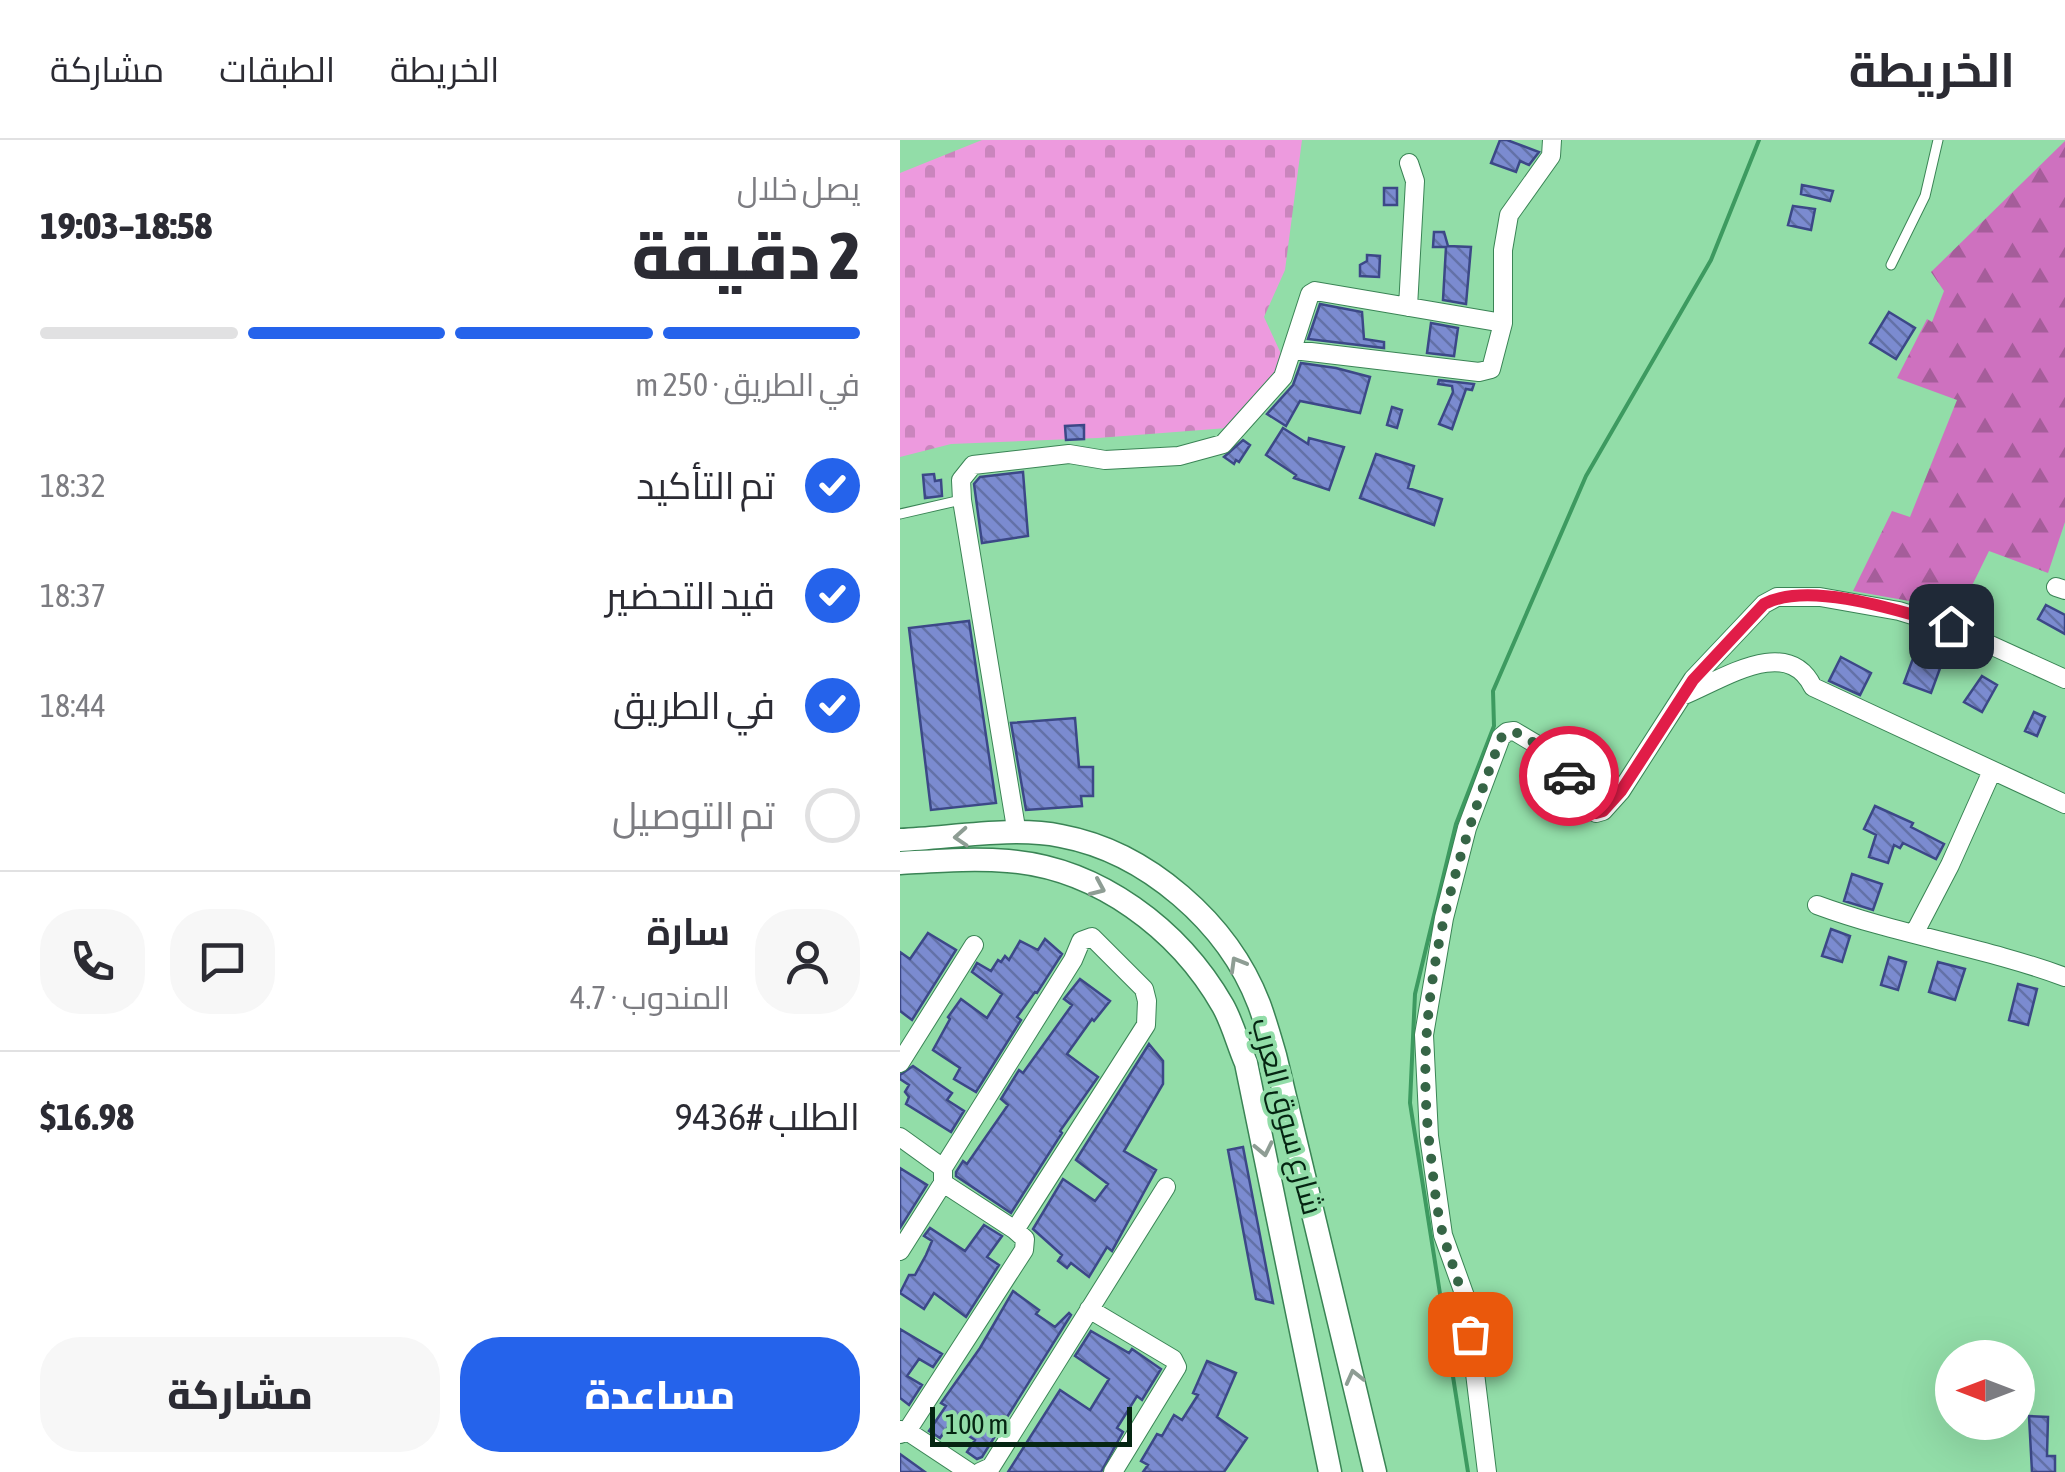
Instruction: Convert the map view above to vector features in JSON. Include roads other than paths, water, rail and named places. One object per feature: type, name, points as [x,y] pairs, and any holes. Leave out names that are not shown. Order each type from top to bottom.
[{"type":"main road","name":"شارع سوق العرب","points":[[900,840],[1017,834],[1060,836],[1108,851],[1152,874],[1194,908],[1233,954],[1258,1001],[1275,1055],[1375,1472]]},
{"type":"main road","points":[[900,863],[1011,861],[1057,870],[1109,892],[1158,925],[1192,960],[1224,1008],[1246,1064],[1330,1472]]},
{"type":"street","points":[[1294,350],[1479,372],[1491,368],[1503,323],[1503,250],[1508,215],[1551,156],[1552,140]]},
{"type":"street","points":[[1408,306],[1416,181],[1409,163]]},
{"type":"street","points":[[1017,834],[962,500],[962,480],[973,465],[1069,454],[1105,460],[1179,456],[1223,444],[1283,377],[1310,294],[1315,292],[1503,323]]},
{"type":"street","points":[[1487,1472],[1466,1299],[1443,1235],[1429,1136],[1424,1035],[1444,918],[1468,828],[1501,738],[1507,732],[1518,733],[1560,759],[1581,804],[1596,813],[1603,811],[1621,791],[1693,680],[1764,604],[1792,595],[1899,610],[1951,626],[2065,679]]},
{"type":"street","points":[[1682,696],[1766,661],[1778,660],[1806,672],[1813,687],[2065,804]]},
{"type":"street","points":[[1914,934],[1992,771]]},
{"type":"street","points":[[1818,905],[2012,958],[2065,977]]},
{"type":"street","points":[[900,1251],[1082,941],[1092,937],[1144,989],[1148,1001],[1146,1025],[1014,1230]]},
{"type":"street","points":[[900,1062],[974,946]]},
{"type":"street","points":[[900,1137],[943,1176],[1025,1239],[1024,1250],[902,1432],[968,1472]]},
{"type":"street","points":[[980,1472],[990,1467],[1166,1187]]},
{"type":"street","points":[[1089,1309],[1177,1366],[1114,1472]]},
{"type":"lane","points":[[1891,264],[1925,196],[1938,140]]},
{"type":"lane","points":[[900,514],[962,500]]},
{"type":"waterway","points":[[1468,1472],[1410,1103],[1415,994],[1456,824],[1494,726],[1493,691],[1586,476],[1711,260],[1759,140]]}]
